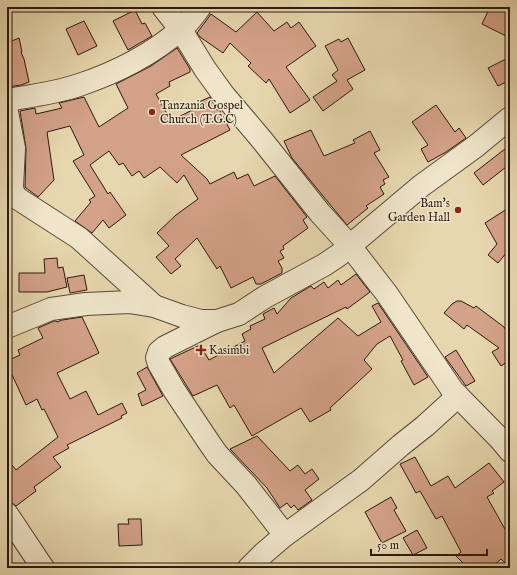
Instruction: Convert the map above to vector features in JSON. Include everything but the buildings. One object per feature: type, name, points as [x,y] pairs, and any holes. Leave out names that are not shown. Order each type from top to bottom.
[{"type":"street","points":[[163,7],[181,30],[205,69],[223,94],[320,213],[350,246],[387,294],[445,380],[458,396],[510,451]]},
{"type":"street","points":[[7,100],[71,87],[131,63],[181,30],[200,7]]},
{"type":"street","points":[[7,112],[14,148],[12,187],[17,198],[79,238],[154,306]]},
{"type":"street","points":[[285,535],[264,507],[217,454],[208,441],[174,390],[159,364],[157,358],[159,352],[165,347],[217,321],[238,314],[265,297],[324,265],[350,246],[421,186],[476,146],[510,118]]},
{"type":"street","points":[[7,327],[51,309],[86,304],[129,302],[154,306],[201,321],[217,321]]},
{"type":"street","points":[[249,568],[285,535],[361,480],[458,396]]},
{"type":"street","points":[[7,514],[43,568]]},
{"type":"place","name":"Tanzania Gospel Church (T.G.C)","points":[[152,112]]},
{"type":"place","name":"Bam's Garden Hall","points":[[458,210]]},
{"type":"place","name":"Kasimbi","points":[[201,350]]}]
